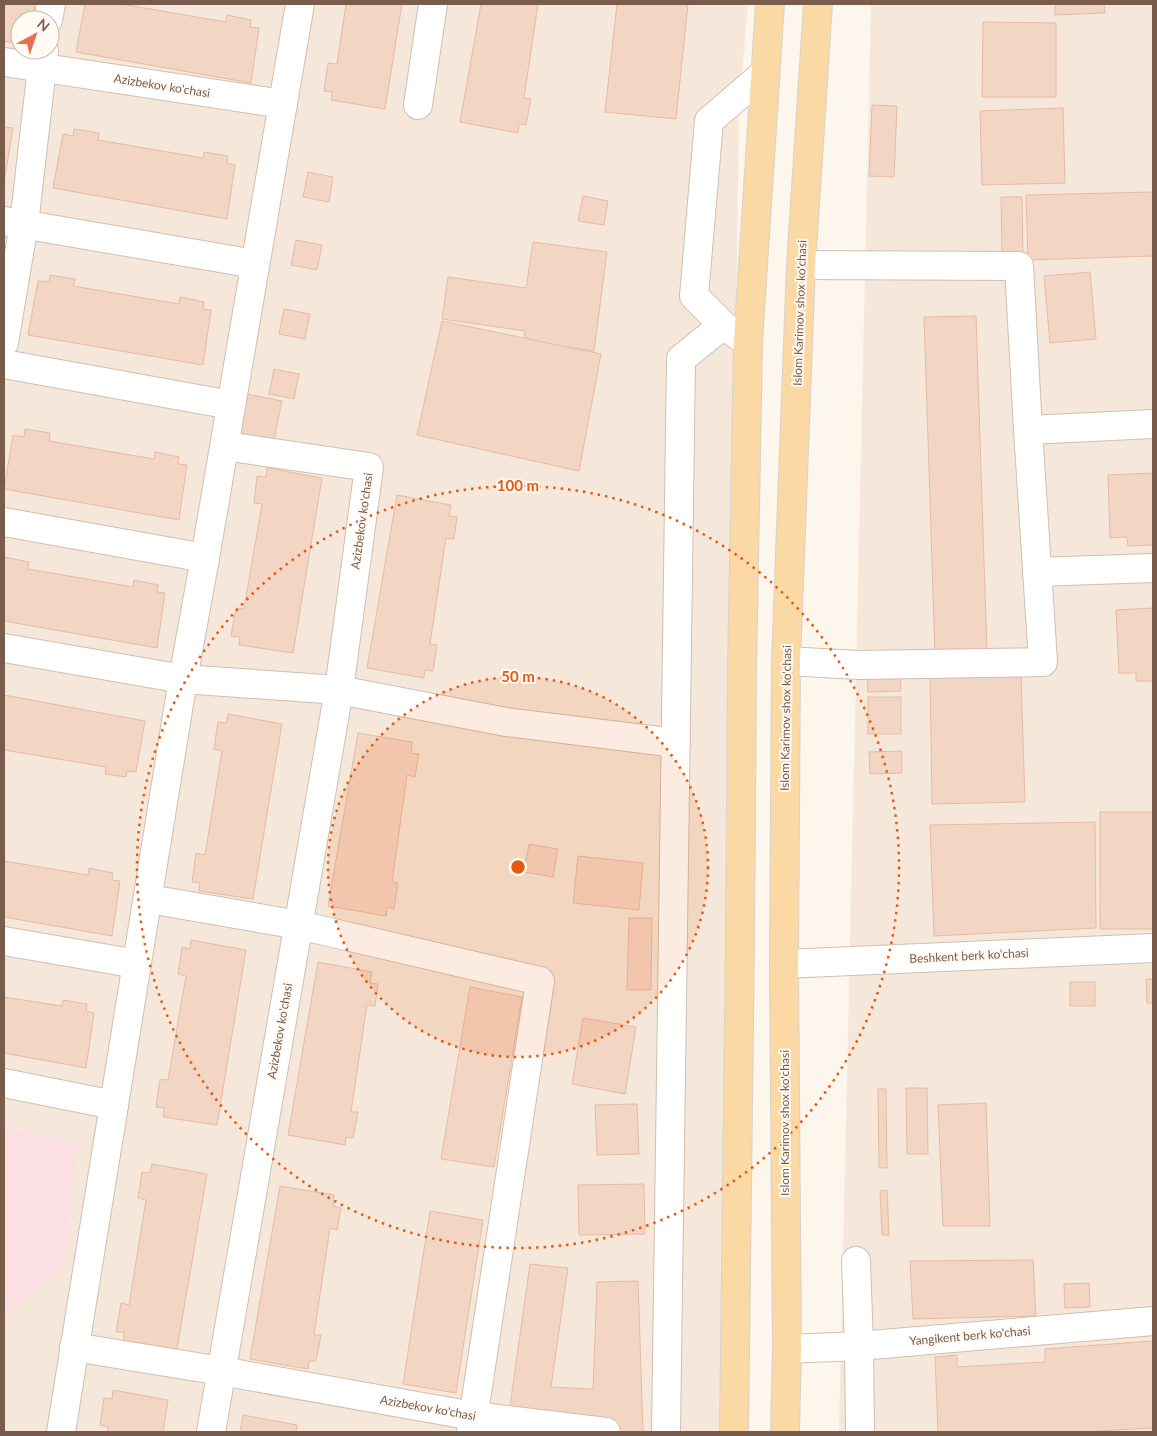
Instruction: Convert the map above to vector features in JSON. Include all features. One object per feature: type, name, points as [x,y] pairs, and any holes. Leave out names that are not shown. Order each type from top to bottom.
[{"type":"main road","points":[[734,1432],[748,342],[770,4]]},
{"type":"main road","name":"Islom Karimov shox ko'chasi","points":[[785,1432],[787,1349],[784,964],[786,661],[801,266],[818,4]]},
{"type":"main road","points":[[741,802],[746,814],[754,820],[775,818],[785,808]]},
{"type":"street","points":[[61,1432],[184,679],[300,4]]},
{"type":"street","points":[[418,105],[433,4]]},
{"type":"street","name":"Azizbekov ko'chasi","points":[[4,62],[29,60]]},
{"type":"street","points":[[4,344],[14,223],[42,60]]},
{"type":"street","name":"Azizbekov ko'chasi","points":[[47,60],[283,104]]},
{"type":"street","points":[[748,342],[723,325],[694,296],[709,121],[765,73]]},
{"type":"street","points":[[14,223],[255,264]]},
{"type":"street","points":[[786,661],[859,665],[1043,662],[1019,266],[801,266]]},
{"type":"street","points":[[666,1432],[681,359],[723,325]]},
{"type":"street","points":[[4,364],[231,405]]},
{"type":"street","points":[[1028,430],[1153,424]]},
{"type":"street","name":"Azizbekov ko'chasi","points":[[211,1432],[338,690],[369,467],[225,446]]},
{"type":"street","points":[[4,522],[205,558]]},
{"type":"street","points":[[1037,572],[1153,568]]},
{"type":"street","points":[[4,648],[184,679],[338,690],[506,722],[676,743]]},
{"type":"street","points":[[149,899],[299,926],[540,981],[472,1424]]},
{"type":"street","points":[[4,940],[137,964]]},
{"type":"street","name":"Beshkent berk ko'chasi","points":[[784,964],[1153,948]]},
{"type":"street","points":[[4,1083],[114,1105]]},
{"type":"street","points":[[856,1261],[860,1432]]},
{"type":"street","name":"Yangikent berk ko'chasi","points":[[787,1349],[859,1346],[1153,1321]]},
{"type":"street","name":"Azizbekov ko'chasi","points":[[74,1347],[221,1371],[472,1424],[606,1432]]},
{"type":"shaded area","points":[[4,4],[748,4],[739,108],[721,1432],[4,1432]]},
{"type":"shaded area","points":[[871,4],[1153,4],[1153,1432],[839,1432]]},
{"type":"shaded area","points":[[4,1127],[77,1143],[64,1268],[4,1314]]},
{"type":"building","points":[[4,4],[35,4],[34,10],[10,10],[10,42],[4,41]]},
{"type":"building","points":[[85,4],[121,4],[226,22],[227,15],[251,20],[250,27],[259,28],[251,83],[76,52]]},
{"type":"building","points":[[346,4],[402,4],[385,109],[331,100],[332,92],[324,91],[328,63],[337,64]]},
{"type":"building","points":[[481,4],[538,4],[524,98],[531,99],[526,125],[519,124],[518,133],[460,122]]},
{"type":"building","points":[[617,4],[688,4],[676,119],[605,112]]},
{"type":"building","points":[[1055,4],[1104,4],[1105,13],[1055,15]]},
{"type":"building","points":[[983,22],[1056,23],[1056,97],[982,97]]},
{"type":"building","points":[[872,105],[897,106],[894,177],[869,176]]},
{"type":"building","points":[[1063,108],[1065,183],[982,185],[980,111]]},
{"type":"building","points":[[4,127],[13,128],[4,183]]},
{"type":"building","points":[[74,129],[99,133],[98,140],[203,158],[204,152],[228,156],[227,163],[235,165],[227,219],[53,188],[63,134],[73,136]]},
{"type":"building","points":[[308,172],[333,177],[329,202],[303,197]]},
{"type":"building","points":[[1153,192],[1153,256],[1028,260],[1026,195]]},
{"type":"building","points":[[583,196],[608,201],[604,225],[578,221]]},
{"type":"building","points":[[1001,197],[1022,197],[1023,257],[1002,257]]},
{"type":"building","points":[[296,240],[322,245],[317,270],[291,265]]},
{"type":"building","points":[[533,242],[607,252],[594,351],[524,341],[525,331],[442,319],[448,277],[526,288]]},
{"type":"building","points":[[1090,272],[1096,339],[1050,343],[1044,276]]},
{"type":"building","points":[[50,275],[75,279],[73,286],[179,304],[180,297],[204,302],[203,309],[211,310],[203,365],[28,335],[38,281],[49,282]]},
{"type":"building","points":[[284,309],[310,314],[305,339],[279,334]]},
{"type":"building","points":[[976,316],[987,652],[935,654],[924,317]]},
{"type":"building","points":[[442,321],[601,354],[579,471],[417,435]]},
{"type":"building","points":[[274,369],[299,374],[294,399],[269,394]]},
{"type":"building","points":[[247,394],[282,401],[273,444],[239,436]]},
{"type":"building","points":[[25,429],[50,433],[49,441],[154,459],[155,452],[179,457],[178,464],[187,465],[179,520],[4,489],[13,435],[24,437]]},
{"type":"building","points":[[267,468],[322,478],[293,653],[239,645],[240,637],[231,636],[236,608],[244,609],[262,504],[254,503],[257,476],[266,477]]},
{"type":"building","points":[[1153,473],[1153,545],[1128,546],[1127,537],[1110,538],[1108,475]]},
{"type":"building","points":[[397,495],[451,505],[449,516],[457,517],[454,539],[446,538],[430,644],[437,645],[433,671],[425,670],[424,678],[367,668]]},
{"type":"building","points":[[4,557],[29,562],[28,569],[133,587],[134,580],[158,585],[157,592],[165,593],[157,648],[4,621]]},
{"type":"building","points":[[1153,608],[1153,681],[1136,681],[1136,673],[1119,673],[1116,610]]},
{"type":"building","points":[[867,670],[900,670],[901,691],[868,692]]},
{"type":"building","points":[[1021,674],[1025,802],[932,804],[930,675]]},
{"type":"building","points":[[4,695],[145,721],[136,772],[127,771],[126,777],[105,774],[106,767],[4,750]]},
{"type":"building","points":[[868,697],[901,697],[901,734],[868,734]]},
{"type":"building","points":[[228,714],[282,724],[253,899],[199,891],[200,883],[192,882],[196,853],[205,855],[222,751],[214,749],[218,722],[226,723]]},
{"type":"building","points":[[358,733],[412,742],[411,753],[419,754],[415,777],[407,775],[392,882],[398,883],[394,909],[387,907],[386,916],[328,906]]},
{"type":"building","points":[[902,751],[902,773],[870,774],[869,752]]},
{"type":"building","points":[[1100,812],[1153,812],[1153,929],[1100,929]]},
{"type":"building","points":[[1095,822],[1096,928],[934,936],[930,825]]},
{"type":"building","points":[[529,844],[558,849],[553,877],[524,872]]},
{"type":"building","points":[[578,856],[643,863],[639,910],[573,903]]},
{"type":"building","points":[[4,861],[88,875],[89,868],[113,873],[112,880],[120,881],[112,936],[4,917]]},
{"type":"building","points":[[629,918],[652,918],[651,990],[627,990]]},
{"type":"building","points":[[191,940],[246,950],[217,1125],[163,1117],[164,1108],[156,1107],[160,1079],[168,1080],[186,976],[178,974],[182,947],[190,949]]},
{"type":"building","points":[[318,962],[372,972],[370,983],[378,984],[375,1006],[367,1005],[351,1112],[358,1112],[353,1138],[346,1137],[345,1145],[288,1135]]},
{"type":"building","points":[[1146,979],[1153,979],[1153,1003],[1147,1003]]},
{"type":"building","points":[[1070,982],[1095,982],[1095,1006],[1070,1006]]},
{"type":"building","points":[[470,987],[522,997],[494,1167],[441,1159]]},
{"type":"building","points":[[4,997],[62,1006],[63,1000],[87,1004],[86,1011],[94,1013],[86,1068],[4,1053]]},
{"type":"building","points":[[583,1018],[636,1027],[625,1094],[572,1084]]},
{"type":"building","points":[[906,1088],[927,1088],[928,1154],[907,1154]]},
{"type":"building","points":[[878,1089],[886,1089],[887,1168],[879,1168]]},
{"type":"building","points":[[986,1103],[990,1226],[943,1226],[938,1105]]},
{"type":"building","points":[[637,1104],[639,1154],[597,1155],[595,1105]]},
{"type":"building","points":[[152,1164],[207,1174],[177,1349],[124,1341],[124,1332],[116,1332],[121,1303],[129,1305],[146,1200],[138,1198],[142,1172],[150,1173]]},
{"type":"building","points":[[644,1184],[645,1234],[579,1235],[578,1185]]},
{"type":"building","points":[[280,1186],[334,1195],[333,1206],[341,1208],[337,1230],[330,1228],[314,1335],[321,1335],[316,1361],[309,1361],[308,1369],[250,1359]]},
{"type":"building","points":[[887,1190],[889,1235],[882,1235],[880,1191]]},
{"type":"building","points":[[430,1211],[483,1220],[456,1393],[403,1384]]},
{"type":"building","points":[[1033,1260],[1036,1316],[913,1319],[910,1261]]},
{"type":"building","points":[[530,1264],[568,1268],[551,1387],[593,1389],[597,1282],[638,1281],[643,1432],[595,1432],[509,1413]]},
{"type":"building","points":[[1089,1283],[1090,1307],[1065,1308],[1064,1284]]},
{"type":"building","points":[[1153,1341],[1153,1428],[1080,1432],[938,1432],[935,1357],[957,1355],[957,1367],[1045,1362],[1045,1349]]},
{"type":"building","points":[[113,1390],[168,1400],[163,1432],[107,1432],[108,1427],[100,1425],[104,1398],[112,1399]]},
{"type":"building","points":[[243,1415],[297,1425],[296,1432],[240,1432]]}]
